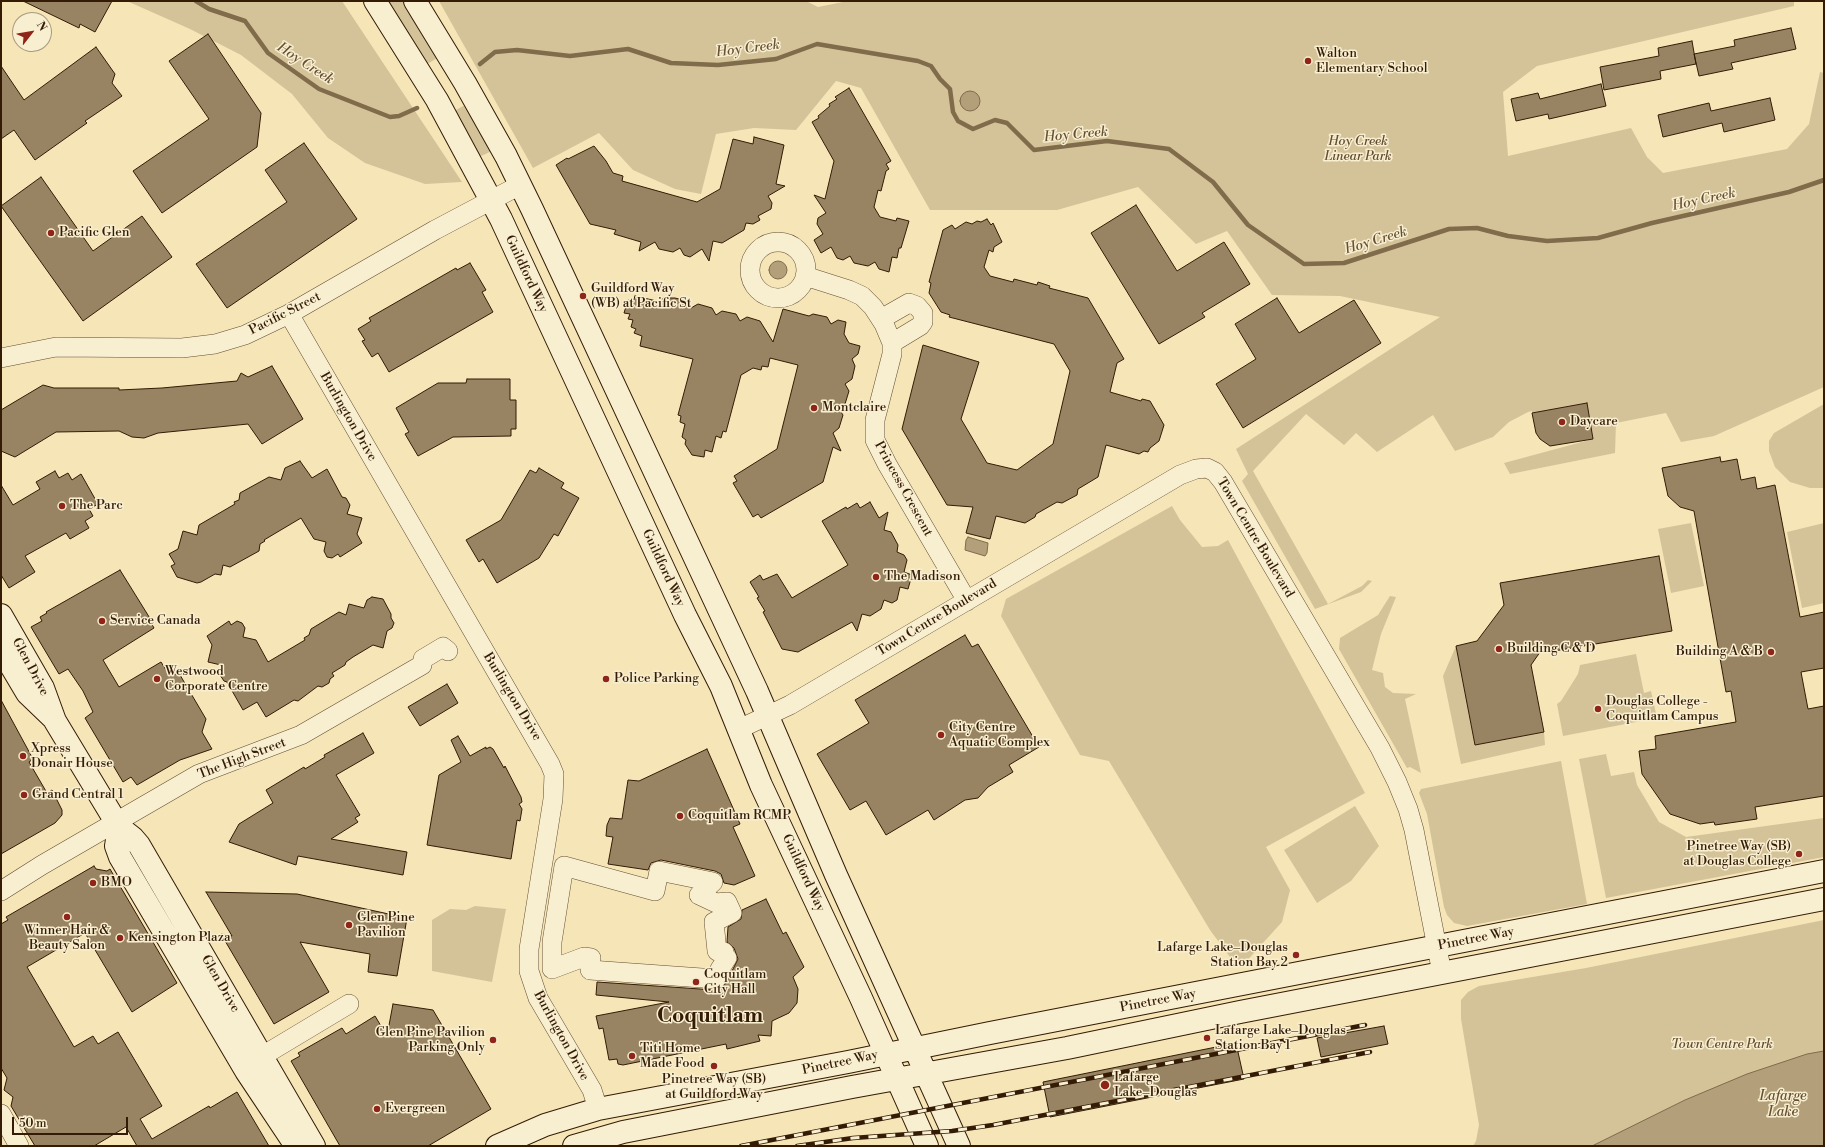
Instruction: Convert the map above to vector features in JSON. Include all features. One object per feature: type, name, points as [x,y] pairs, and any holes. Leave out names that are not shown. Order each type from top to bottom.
[{"type":"main road","name":"Guildford Way","points":[[375,1],[437,100],[491,199],[685,615],[720,686],[761,785],[861,998],[927,1146]]},
{"type":"main road","points":[[415,1],[465,83],[520,185],[600,354],[767,717],[836,875],[959,1146]]},
{"type":"main road","name":"Glen Drive","points":[[1,615],[43,688],[55,721],[117,825],[139,845],[314,1146]]},
{"type":"main road","name":"Glen Drive","points":[[1,649],[27,693],[55,721]]},
{"type":"main road","name":"Glen Drive","points":[[117,825],[116,846],[118,852],[246,1071],[296,1146]]},
{"type":"main road","name":"Pinetree Way","points":[[497,1146],[545,1125],[598,1109],[1824,871]]},
{"type":"main road","name":"Pinetree Way","points":[[574,1146],[622,1132],[927,1073],[1067,1048],[1824,899]]},
{"type":"main road","points":[[574,1146],[596,1116],[598,1109]]},
{"type":"street","name":"Pacific Street","points":[[1,358],[56,347],[79,346],[162,350],[202,346],[245,335],[289,314],[491,199],[520,185]]},
{"type":"street","name":"Princess Crescent","points":[[805,276],[859,294],[869,302],[881,319],[892,343],[892,357],[874,425],[876,443],[967,601]]},
{"type":"street","points":[[881,319],[908,303],[918,306],[923,313],[923,322],[921,325],[892,343]]},
{"type":"street","name":"Burlington Drive","points":[[289,314],[475,635],[546,754],[554,774],[554,799],[529,949],[529,970],[538,998],[590,1087],[598,1109]]},
{"type":"street","name":"Town Centre Boulevard","points":[[739,729],[784,709],[1180,475],[1202,468],[1215,472],[1226,486],[1380,748],[1397,782],[1411,820],[1442,973]]},
{"type":"street","name":"The High Street","points":[[1,891],[117,825],[203,772],[305,733],[422,665],[428,668],[447,657],[448,650],[475,635]]},
{"type":"street","points":[[564,866],[655,891],[659,871],[713,882],[699,895],[716,903],[727,902],[732,912],[714,922],[717,951],[724,952],[723,956],[727,958],[720,969],[716,980],[590,970],[591,958],[584,957],[552,969],[552,942],[564,866]]},
{"type":"street","points":[[191,976],[219,1008],[249,1057],[256,1060],[349,1004]]},
{"type":"street","points":[[1,1114],[19,1146]]},
{"type":"green space","points":[[127,1],[342,1],[462,182],[425,184],[365,163],[328,138],[292,94],[241,55],[190,29]]},
{"type":"green space","points":[[387,1],[406,1],[441,56],[427,64]]},
{"type":"green space","name":"Hoy Creek Linear Park","points":[[439,1],[806,1],[818,7],[848,1],[1794,1],[1794,6],[1537,66],[1503,92],[1508,156],[1631,128],[1647,157],[1663,173],[1787,149],[1809,124],[1820,72],[1824,73],[1824,387],[1714,436],[1681,442],[1666,413],[1616,423],[1615,453],[1510,474],[1504,463],[1593,439],[1587,403],[1532,413],[1532,411],[1528,412],[1509,422],[1493,437],[1455,451],[1433,415],[1377,452],[1356,433],[1344,445],[1306,414],[1253,471],[1328,604],[1362,586],[1368,580],[1372,581],[1361,592],[1315,609],[1242,481],[1248,474],[1236,449],[1440,317],[1340,296],[1272,295],[1227,231],[1196,244],[1138,187],[1057,210],[930,210],[861,88],[836,81],[796,130],[754,128],[716,134],[701,194],[675,189],[633,170],[599,133],[533,168]]},
{"type":"green space","points":[[469,103],[492,151],[479,157],[454,111]]},
{"type":"green space","points":[[1824,404],[1824,488],[1810,488],[1790,482],[1775,467],[1769,451],[1769,441],[1774,433]]},
{"type":"green space","points":[[1172,506],[1180,520],[1202,547],[1218,546],[1228,540],[1365,793],[1266,847],[1290,890],[1282,922],[1243,965],[1230,957],[1210,930],[1109,761],[1080,755],[1001,616],[1006,599]]},
{"type":"green space","points":[[1691,523],[1704,586],[1671,593],[1658,529]]},
{"type":"green space","points":[[1824,523],[1824,603],[1802,608],[1787,532]]},
{"type":"green space","points":[[1390,596],[1396,597],[1381,634],[1372,670],[1383,673],[1385,687],[1393,693],[1416,694],[1405,699],[1421,773],[1410,767],[1407,768],[1339,649],[1340,638],[1378,615]]},
{"type":"green space","points":[[1456,646],[1475,745],[1544,732],[1545,745],[1461,764],[1443,676]]},
{"type":"green space","points":[[1636,654],[1644,693],[1651,691],[1657,718],[1563,736],[1557,704],[1561,701],[1578,674],[1580,665]]},
{"type":"green space","points":[[1606,754],[1611,776],[1634,772],[1637,785],[1659,822],[1686,837],[1824,818],[1824,857],[1606,898],[1579,759]]},
{"type":"green space","points":[[1561,761],[1587,904],[1467,926],[1454,923],[1447,915],[1444,907],[1427,814],[1419,793],[1421,789]]},
{"type":"green space","points":[[1355,806],[1379,846],[1351,881],[1317,903],[1284,850]]},
{"type":"green space","points":[[475,906],[506,909],[492,982],[432,971],[432,920],[450,909],[466,910]]},
{"type":"green space","name":"Town Centre Park","points":[[1824,920],[1824,1146],[1473,1146],[1476,1141],[1479,1125],[1461,1019],[1461,1000],[1468,992],[1479,986],[1586,968]]},
{"type":"water","points":[[970,91],[977,94],[980,101],[977,108],[970,111],[963,108],[960,101],[963,94]]},
{"type":"water","points":[[778,261],[784,264],[787,270],[784,276],[778,279],[772,276],[769,270],[772,264]]},
{"type":"water","points":[[968,537],[988,543],[987,553],[985,556],[965,550],[966,540]]},
{"type":"water","name":"Lafarge Lake","points":[[1824,1051],[1824,1146],[1592,1146],[1685,1100],[1747,1074],[1807,1054]]},
{"type":"building","points":[[23,1],[112,1],[95,32],[80,24],[79,28],[52,15],[52,12],[46,12]]},
{"type":"building","points":[[1791,28],[1796,49],[1731,63],[1733,69],[1699,76],[1694,54],[1735,46],[1734,40]]},
{"type":"building","points":[[208,34],[261,113],[257,147],[162,213],[133,171],[209,119],[169,61]]},
{"type":"building","points":[[1692,41],[1696,64],[1660,71],[1661,79],[1604,90],[1600,67],[1659,56],[1658,48]]},
{"type":"building","points":[[96,47],[115,74],[112,83],[122,96],[85,121],[87,123],[35,160],[14,130],[1,139],[1,66],[24,100]]},
{"type":"building","points":[[1601,84],[1606,106],[1549,119],[1548,114],[1516,121],[1511,99],[1538,93],[1540,99]]},
{"type":"building","points":[[849,88],[891,161],[886,164],[889,169],[886,171],[881,191],[878,190],[874,207],[880,217],[896,221],[897,218],[909,221],[897,258],[892,257],[889,272],[879,269],[875,262],[868,266],[854,263],[850,256],[843,260],[837,258],[831,247],[821,253],[814,240],[823,234],[817,224],[818,218],[826,213],[814,195],[825,199],[834,161],[812,122],[819,118],[818,116],[830,106],[829,104],[837,99],[835,97]]},
{"type":"building","points":[[1770,98],[1775,120],[1724,132],[1722,123],[1663,137],[1658,115],[1709,103],[1711,111]]},
{"type":"building","points":[[754,137],[784,145],[776,184],[785,186],[768,196],[772,203],[771,209],[758,216],[760,220],[753,224],[746,223],[744,230],[722,243],[713,241],[709,261],[702,249],[690,257],[684,255],[680,248],[673,252],[659,249],[655,242],[639,251],[641,242],[614,234],[616,230],[590,224],[556,165],[567,158],[568,159],[594,146],[613,173],[623,176],[622,181],[697,202],[720,189],[733,139],[753,144]]},
{"type":"building","points":[[304,143],[357,219],[227,308],[196,264],[287,202],[265,170]]},
{"type":"building","name":"Pacific Glen","points":[[41,177],[93,251],[142,216],[172,257],[83,321],[1,206]]},
{"type":"building","points":[[1136,205],[1177,271],[1224,242],[1250,284],[1202,313],[1205,317],[1159,344],[1091,233]]},
{"type":"building","points":[[987,219],[991,225],[993,223],[1002,242],[994,247],[993,252],[989,250],[984,267],[990,276],[1013,282],[1014,279],[1037,285],[1038,282],[1050,286],[1049,288],[1088,298],[1124,359],[1117,363],[1110,392],[1141,401],[1142,399],[1150,401],[1164,425],[1159,441],[1150,448],[1148,452],[1144,451],[1139,454],[1106,445],[1098,477],[1078,489],[1077,495],[1062,503],[1057,502],[1036,514],[1035,517],[1025,523],[996,516],[990,539],[966,533],[973,507],[947,505],[902,429],[923,345],[979,362],[961,419],[987,463],[1017,470],[1053,444],[1070,371],[1054,344],[949,317],[950,315],[941,312],[929,293],[931,283],[929,282],[943,230],[952,225],[955,229],[966,222],[972,224],[977,221],[981,222]]},
{"type":"building","points":[[470,263],[486,290],[482,292],[493,312],[389,372],[378,353],[372,357],[362,341],[365,340],[358,329],[371,321],[369,318],[456,268],[457,270]]},
{"type":"building","name":"Montclaire","points":[[635,296],[661,302],[663,298],[675,298],[687,301],[691,308],[698,304],[712,308],[716,315],[722,311],[736,314],[740,321],[747,317],[760,321],[773,342],[783,309],[809,316],[813,314],[827,317],[831,324],[838,320],[846,322],[844,334],[849,343],[860,346],[858,354],[852,359],[855,366],[852,379],[845,384],[849,391],[845,404],[838,408],[843,415],[839,428],[833,433],[841,451],[833,447],[823,482],[761,518],[758,514],[753,517],[733,483],[737,481],[734,476],[777,449],[798,365],[770,358],[768,367],[762,366],[761,370],[753,368],[741,375],[726,432],[723,431],[721,438],[716,436],[712,452],[705,450],[704,457],[692,455],[685,444],[686,440],[682,437],[685,424],[680,422],[681,416],[678,415],[693,359],[640,346],[642,336],[634,333],[636,329],[631,327],[633,320],[628,319],[630,314],[624,313],[628,300],[633,302]]},
{"type":"building","points":[[1277,298],[1299,333],[1354,300],[1381,343],[1243,428],[1216,384],[1256,359],[1235,324]]},
{"type":"building","points":[[272,366],[303,419],[262,444],[248,424],[158,433],[144,438],[132,437],[119,431],[56,432],[15,457],[1,451],[1,410],[43,385],[54,388],[119,388],[119,390],[162,388],[237,381],[241,373],[248,377]]},
{"type":"building","points":[[467,379],[510,379],[510,400],[516,400],[516,429],[511,429],[511,436],[453,437],[418,456],[405,434],[409,432],[396,408],[438,383],[466,383]]},
{"type":"building","name":"Daycare","points":[[1587,403],[1593,439],[1550,446],[1540,439],[1536,433],[1532,413]]},
{"type":"building","name":"Building A & B","points":[[1720,457],[1721,462],[1737,459],[1741,480],[1755,477],[1757,489],[1775,485],[1800,617],[1824,612],[1824,668],[1801,672],[1808,709],[1824,706],[1824,796],[1755,807],[1757,819],[1715,825],[1714,822],[1700,824],[1670,814],[1642,774],[1639,751],[1656,749],[1655,736],[1736,722],[1731,691],[1726,692],[1694,511],[1680,507],[1668,496],[1662,468]]},
{"type":"building","points":[[300,461],[312,478],[327,469],[342,497],[346,498],[350,505],[347,514],[362,518],[357,534],[362,543],[340,557],[338,554],[332,558],[327,557],[324,551],[326,542],[314,539],[301,518],[264,540],[265,541],[260,544],[259,551],[230,567],[223,565],[221,575],[215,574],[197,583],[177,577],[171,566],[175,564],[169,554],[178,549],[183,531],[197,535],[199,525],[235,504],[234,502],[239,500],[240,493],[269,477],[281,480],[285,468]]},
{"type":"building","points":[[539,468],[564,483],[561,488],[579,498],[558,536],[554,534],[539,558],[497,583],[483,559],[479,562],[466,540],[501,520],[530,470],[536,473]]},
{"type":"building","points":[[55,471],[59,478],[68,473],[72,480],[81,474],[98,504],[89,509],[93,516],[85,521],[89,528],[70,539],[66,533],[25,556],[35,572],[9,588],[1,575],[1,485],[13,505],[40,489],[36,482]]},
{"type":"building","name":"The Madison","points":[[870,502],[879,518],[888,512],[884,530],[891,532],[898,545],[897,552],[904,555],[907,560],[904,572],[912,575],[908,589],[900,587],[897,600],[892,603],[884,600],[881,609],[870,616],[862,614],[857,631],[852,622],[798,652],[782,649],[763,612],[765,611],[757,598],[759,597],[750,582],[760,575],[763,580],[777,574],[792,598],[848,565],[822,521],[846,507],[847,509],[857,503],[860,508]]},
{"type":"building","name":"Building C & D","points":[[1659,556],[1672,631],[1554,651],[1545,645],[1531,665],[1544,732],[1475,745],[1456,646],[1477,641],[1504,605],[1500,583]]},
{"type":"building","name":"Westwood Corporate Centre","points":[[120,570],[151,620],[150,621],[154,628],[103,660],[119,687],[161,662],[168,673],[180,675],[206,719],[202,732],[212,749],[180,760],[137,785],[131,777],[123,782],[85,718],[93,712],[83,691],[68,669],[59,674],[31,627],[42,621],[40,617],[47,613],[46,612]]},
{"type":"building","points":[[372,597],[383,599],[394,623],[392,628],[387,631],[383,648],[373,645],[353,657],[346,662],[345,665],[332,673],[334,676],[330,679],[329,683],[322,687],[318,686],[298,701],[294,700],[266,717],[257,702],[243,710],[227,682],[224,681],[220,675],[221,665],[208,662],[212,645],[207,636],[229,621],[231,625],[237,621],[242,623],[245,628],[243,637],[256,640],[268,662],[305,640],[304,638],[309,635],[311,629],[339,612],[346,615],[349,604],[364,608],[367,600]]},
{"type":"building","name":"City Centre Aquatic Complex","points":[[965,635],[972,647],[978,644],[1039,747],[1009,765],[1013,772],[988,787],[978,798],[965,800],[934,820],[928,810],[886,835],[866,801],[850,810],[817,754],[869,723],[855,700]]},
{"type":"building","points":[[447,684],[458,703],[420,726],[408,707]]},
{"type":"building","points":[[1,700],[33,759],[29,762],[47,793],[52,790],[62,810],[62,815],[55,823],[1,854]]},
{"type":"building","points":[[363,733],[374,753],[336,775],[360,815],[355,818],[358,822],[331,839],[407,852],[403,875],[298,856],[296,865],[229,842],[239,824],[273,803],[266,790],[304,767],[305,769],[325,757],[324,755]]},
{"type":"building","points":[[458,736],[470,756],[486,747],[486,749],[490,747],[493,749],[504,768],[505,766],[521,797],[522,802],[519,804],[522,809],[520,821],[517,820],[511,859],[427,845],[439,775],[461,762],[451,740]]},
{"type":"building","name":"Coquitlam RCMP","points":[[707,749],[740,824],[733,827],[755,876],[734,885],[724,883],[721,874],[715,871],[661,860],[651,863],[648,870],[608,864],[613,837],[606,836],[607,825],[610,818],[622,819],[628,780],[639,781]]},
{"type":"building","points":[[94,866],[96,869],[107,871],[110,869],[177,983],[132,1012],[85,933],[27,967],[74,1047],[93,1036],[98,1044],[118,1032],[162,1106],[140,1119],[152,1139],[209,1106],[210,1108],[237,1092],[269,1146],[137,1146],[126,1127],[94,1146],[35,1146],[11,1106],[13,1097],[4,1090],[7,1078],[1,1068],[1,924],[8,920],[6,917]]},
{"type":"building","name":"Glen Pine Pavilion","points":[[206,892],[297,894],[407,918],[397,976],[368,972],[370,954],[300,942],[329,992],[274,1024],[221,934],[232,936]]},
{"type":"building","name":"Coquitlam City Hall","points":[[766,899],[783,934],[786,932],[804,967],[793,977],[798,989],[797,1003],[789,1013],[772,1021],[771,1036],[758,1035],[760,1041],[727,1049],[726,1044],[623,1065],[618,1064],[617,1059],[609,1060],[603,1028],[599,1029],[596,1016],[669,1002],[596,995],[597,982],[715,990],[721,989],[726,983],[738,959],[734,948],[727,942],[728,927],[741,919],[742,910]]},
{"type":"building","points":[[393,1004],[433,1010],[491,1109],[428,1146],[340,1146],[291,1061],[300,1056],[298,1053],[342,1028],[346,1034],[375,1016],[387,1036]]},
{"type":"building","points":[[1384,1026],[1388,1044],[1321,1057],[1317,1038]]},
{"type":"building","points":[[1236,1043],[1244,1079],[1050,1117],[1043,1082]]},
{"type":"waterway","name":"Hoy Creek","points":[[196,1],[209,9],[245,21],[268,53],[319,89],[390,117],[399,116],[417,108]]},
{"type":"waterway","name":"Hoy Creek","points":[[480,64],[495,52],[517,50],[570,56],[628,49],[671,63],[718,65],[776,59],[817,44],[918,61],[931,66],[940,79],[950,89],[953,112],[958,121],[973,129],[995,120],[1007,123],[1034,150],[1107,141],[1169,149],[1213,182],[1248,225],[1304,264],[1344,263],[1449,229],[1477,228],[1508,236],[1547,241],[1598,238],[1652,223],[1789,192],[1824,180]]},
{"type":"railway","points":[[741,1146],[1365,1025]]},
{"type":"railway","points":[[797,1146],[853,1138],[952,1131],[993,1125],[1370,1052]]},
{"type":"place","name":"Walton Elementary School","points":[[1308,61]]},
{"type":"place","name":"Pacific Glen","points":[[51,233]]},
{"type":"place","name":"Guildford Way (WB) at Pacific St","points":[[583,296]]},
{"type":"place","name":"Montclaire","points":[[814,408]]},
{"type":"place","name":"Daycare","points":[[1562,422]]},
{"type":"place","name":"The Parc","points":[[62,506]]},
{"type":"place","name":"The Madison","points":[[876,577]]},
{"type":"place","name":"Service Canada","points":[[102,621]]},
{"type":"place","name":"Building C & D","points":[[1499,649]]},
{"type":"place","name":"Building A & B","points":[[1771,652]]},
{"type":"place","name":"Westwood Corporate Centre","points":[[157,679]]},
{"type":"place","name":"Police Parking","points":[[606,679]]},
{"type":"place","name":"Douglas College - Coquitlam Campus","points":[[1598,709]]},
{"type":"place","name":"City Centre Aquatic Complex","points":[[941,735]]},
{"type":"place","name":"Xpress Donair House","points":[[23,756]]},
{"type":"place","name":"Grand Central 1","points":[[24,795]]},
{"type":"place","name":"Coquitlam RCMP","points":[[680,816]]},
{"type":"place","name":"Pinetree Way (SB) at Douglas College","points":[[1799,854]]},
{"type":"place","name":"BMO","points":[[93,883]]},
{"type":"place","name":"Winner Hair & Beauty Salon","points":[[67,917]]},
{"type":"place","name":"Glen Pine Pavilion","points":[[349,925]]},
{"type":"place","name":"Kensington Plaza","points":[[120,938]]},
{"type":"place","name":"Lafarge Lake–Douglas Station Bay 2","points":[[1296,955]]},
{"type":"place","name":"Coquitlam City Hall","points":[[696,982]]},
{"type":"place","name":"Lafarge Lake–Douglas Station Bay 1","points":[[1207,1038]]},
{"type":"place","name":"Glen Pine Pavilion Parking Only","points":[[493,1040]]},
{"type":"place","name":"Titi Home Made Food","points":[[632,1056]]},
{"type":"place","name":"Pinetree Way (SB) at Guildford Way","points":[[714,1066]]},
{"type":"place","name":"Lafarge Lake–Douglas","points":[[1105,1085]]},
{"type":"place","name":"Evergreen","points":[[377,1109]]},
{"type":"district","name":"Coquitlam","points":[[710,1017]]}]
